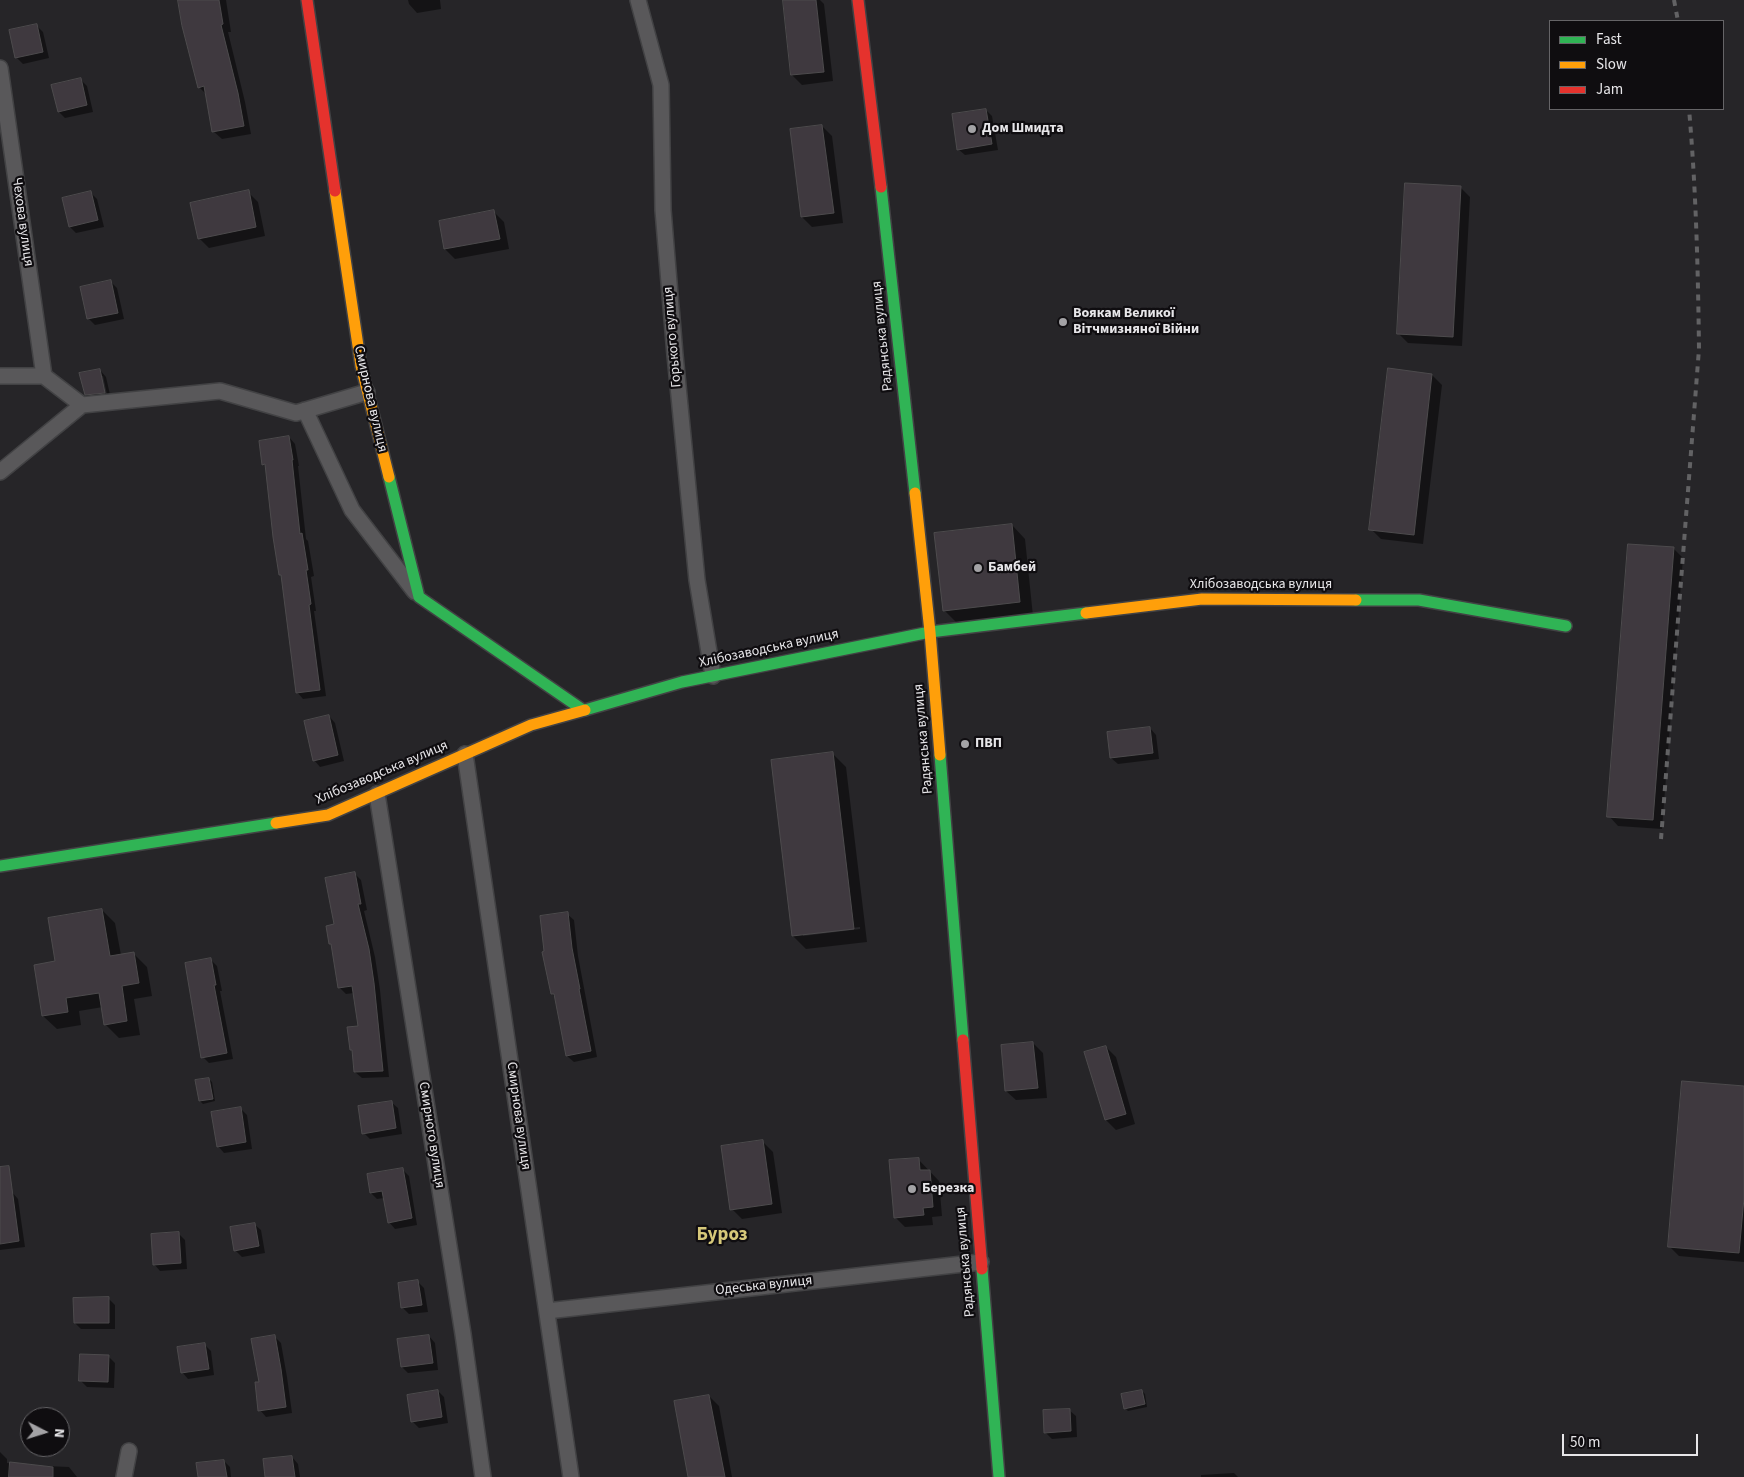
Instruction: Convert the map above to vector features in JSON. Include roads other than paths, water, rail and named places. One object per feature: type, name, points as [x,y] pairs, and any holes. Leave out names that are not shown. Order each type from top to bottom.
[{"type":"street","name":"Смирнова вулиця","points":[[307,0],[361,366],[419,597]]},
{"type":"street","name":"Горького вулиця","points":[[638,0],[661,85],[663,210],[675,355],[697,580],[713,676]]},
{"type":"street","name":"Радянська вулиця","points":[[858,0],[890,260],[930,632],[999,1477]]},
{"type":"street","name":"Чехова вулиця","points":[[0,68],[44,376]]},
{"type":"street","points":[[0,376],[44,376],[82,405]]},
{"type":"street","points":[[0,472],[82,405],[220,391],[296,413],[367,392]]},
{"type":"street","points":[[305,410],[352,510],[419,597],[583,710]]},
{"type":"street","name":"Хлібозаводська вулиця","points":[[0,866],[328,815],[531,726],[583,710],[682,682],[930,632],[1202,599],[1419,600],[1566,626]]},
{"type":"street","name":"Смирнова вулиця","points":[[466,754],[571,1477]]},
{"type":"street","name":"Смирного вулиця","points":[[376,794],[461,1324],[483,1477]]},
{"type":"street","name":"Одеська вулиця","points":[[547,1311],[981,1262]]},
{"type":"street","points":[[124,1477],[130,1451]]},
{"type":"railway","points":[[1674,0],[1678,20]]},
{"type":"railway","points":[[1661,839],[1699,349],[1696,229],[1689,110]]},
{"type":"place","name":"Дом Шмидта","points":[[972,129]]},
{"type":"place","name":"Воякам Великої Вітчмизняної Війни","points":[[1063,322]]},
{"type":"place","name":"Бамбей","points":[[978,568]]},
{"type":"place","name":"ПВП","points":[[965,744]]},
{"type":"place","name":"Березка","points":[[912,1189]]},
{"type":"district","name":"Буроз","points":[[722,1236]]}]
